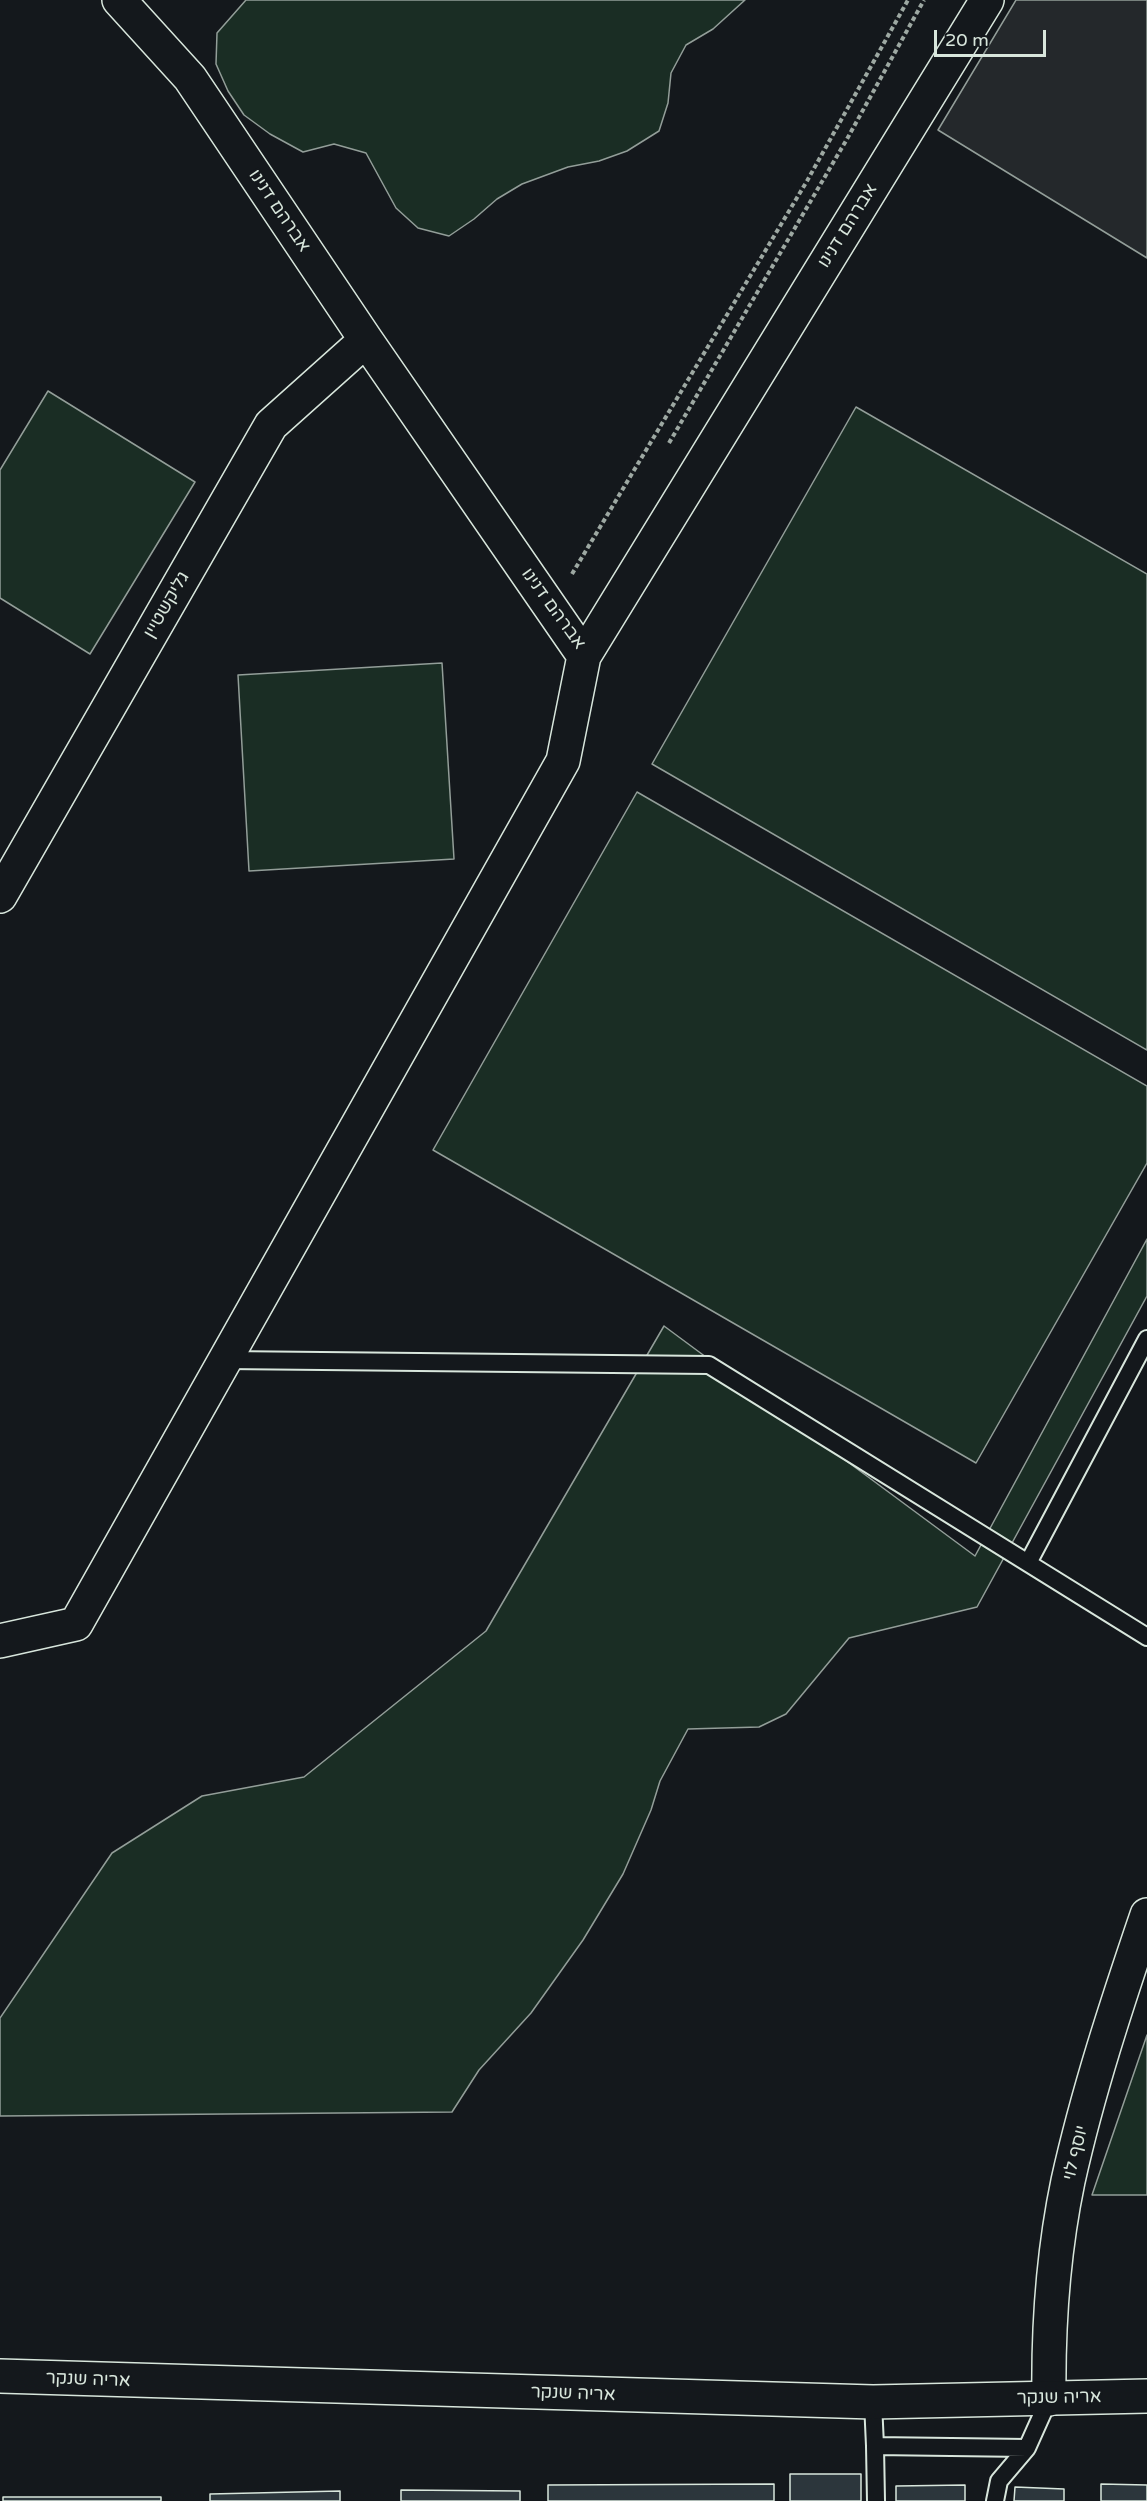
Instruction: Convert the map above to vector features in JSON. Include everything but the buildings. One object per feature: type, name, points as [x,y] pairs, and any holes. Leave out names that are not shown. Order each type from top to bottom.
[{"type":"street","name":"אברהם דנינו","points":[[119,0],[190,78],[366,340],[584,656],[987,0]]},
{"type":"street","name":"גליקשטיין","points":[[0,896],[271,425],[366,340]]},
{"type":"street","points":[[0,1641],[76,1624],[563,761],[584,656]]},
{"type":"street","name":"יוסף לוי","points":[[1049,2399],[1048,2341],[1053,2281],[1068,2183],[1105,2040],[1147,1915]]},
{"type":"street","name":"אריה שנקר","points":[[0,2376],[873,2402],[1147,2396]]},
{"type":"lane","points":[[1028,1563],[1147,1339]]},
{"type":"lane","points":[[225,1360],[709,1365],[1147,1636]]},
{"type":"lane","points":[[995,2501],[999,2481],[1027,2448],[1049,2399]]},
{"type":"lane","points":[[873,2402],[876,2501]]},
{"type":"lane","points":[[875,2446],[1027,2448]]},
{"type":"path","points":[[552,609],[807,181],[908,0]]},
{"type":"path","points":[[666,448],[848,139],[924,0]]},
{"type":"green space","points":[[246,0],[745,0],[713,29],[686,45],[671,73],[668,103],[659,131],[627,151],[599,161],[568,167],[522,184],[497,199],[449,236],[418,228],[396,208],[366,153],[334,144],[303,152],[270,134],[244,115],[228,91],[216,64],[217,33]]},
{"type":"green space","points":[[48,391],[195,482],[90,654],[0,598],[0,470]]},
{"type":"green space","points":[[856,407],[1147,574],[1147,1050],[652,764]]},
{"type":"green space","points":[[442,663],[454,859],[249,871],[238,675]]},
{"type":"green space","points":[[637,792],[1147,1086],[1147,1163],[976,1463],[433,1150]]},
{"type":"green space","points":[[1147,1239],[1147,1296],[977,1607],[849,1638],[786,1714],[759,1727],[688,1729],[660,1781],[651,1810],[623,1874],[583,1940],[531,2013],[479,2070],[452,2112],[0,2116],[0,2018],[112,1853],[202,1796],[304,1777],[486,1631],[664,1326],[975,1556]]},
{"type":"green space","points":[[1147,2035],[1147,2195],[1092,2195]]},
{"type":"shaded area","points":[[1016,0],[1147,0],[1147,258],[938,130]]}]
